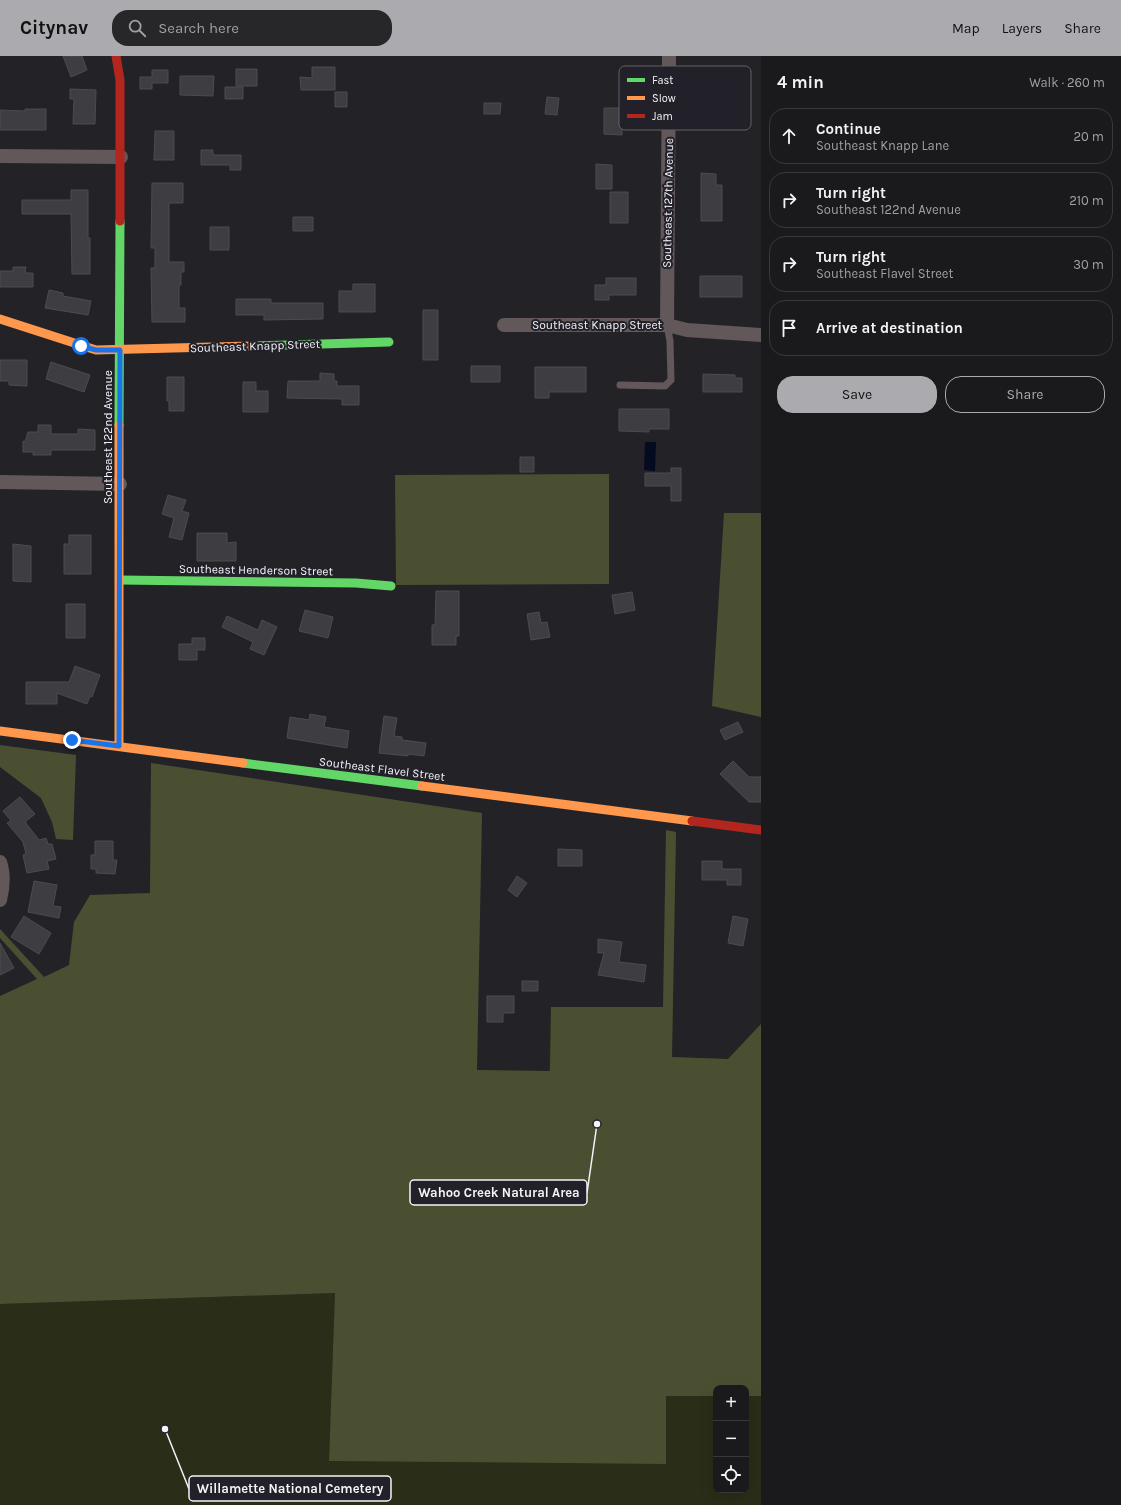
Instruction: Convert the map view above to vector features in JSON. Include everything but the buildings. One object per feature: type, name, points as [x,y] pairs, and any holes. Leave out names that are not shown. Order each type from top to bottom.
[{"type":"street","name":"Southeast 122nd Avenue","points":[[116,56],[120,80],[119,746]]},
{"type":"street","name":"Southeast 127th Avenue","points":[[669,56],[669,66]]},
{"type":"street","name":"Southeast 127th Avenue","points":[[667,325],[668,130]]},
{"type":"street","points":[[0,156],[120,156]]},
{"type":"street","name":"Southeast Knapp Street","points":[[0,319],[96,350],[389,342]]},
{"type":"street","name":"Southeast Knapp Street","points":[[504,325],[667,325],[687,330],[761,335]]},
{"type":"street","points":[[0,482],[120,484]]},
{"type":"street","name":"Southeast Henderson Street","points":[[120,580],[356,583],[391,586]]},
{"type":"street","name":"Southeast Flavel Street","points":[[0,731],[761,830]]},
{"type":"street","points":[[0,862],[2,869],[0,900]]},
{"type":"lane","points":[[620,385],[665,386],[671,380],[670,341],[667,325]]},
{"type":"green space","points":[[609,474],[609,584],[396,585],[395,475]]},
{"type":"green space","points":[[724,513],[761,513],[761,717],[712,706]]},
{"type":"green space","points":[[0,745],[76,755],[73,840],[56,839],[52,822],[41,798],[0,767]]},
{"type":"green space","points":[[151,763],[482,813],[477,1070],[550,1071],[551,1007],[663,1007],[666,830],[676,832],[672,1057],[728,1059],[761,1024],[761,1396],[749,1396],[749,1385],[713,1385],[713,1396],[666,1396],[666,1464],[329,1461],[335,1293],[0,1304],[0,996],[37,979],[0,938],[0,929],[44,977],[69,965],[74,922],[90,895],[150,893]]},
{"type":"green space","points":[[666,830],[676,832],[672,1057],[728,1059],[761,1024],[761,1505],[0,1505],[0,1304],[335,1293],[329,1461],[434,1069],[549,1071],[551,1007],[663,1007]]},
{"type":"water","points":[[645,442],[656,442],[655,471],[644,470]]},
{"type":"traffic: fast","points":[[119,425],[120,221]]},
{"type":"traffic: fast","points":[[251,346],[389,342]]},
{"type":"traffic: fast","points":[[120,580],[356,583],[391,586]]},
{"type":"traffic: fast","points":[[243,763],[422,786]]},
{"type":"traffic: slow","points":[[0,319],[96,350],[251,346]]},
{"type":"traffic: slow","points":[[119,425],[119,746]]},
{"type":"traffic: slow","points":[[0,731],[243,763]]},
{"type":"traffic: slow","points":[[422,786],[692,821]]},
{"type":"traffic: jam","points":[[116,56],[120,80],[120,221]]},
{"type":"traffic: jam","points":[[692,821],[761,830]]},
{"type":"place","name":"Wahoo Creek Natural Area","points":[[597,1124]]},
{"type":"place","name":"Willamette National Cemetery","points":[[165,1429]]},
{"type":"route","points":[[72,740],[119,746],[120,350],[96,350],[81,346]]}]
